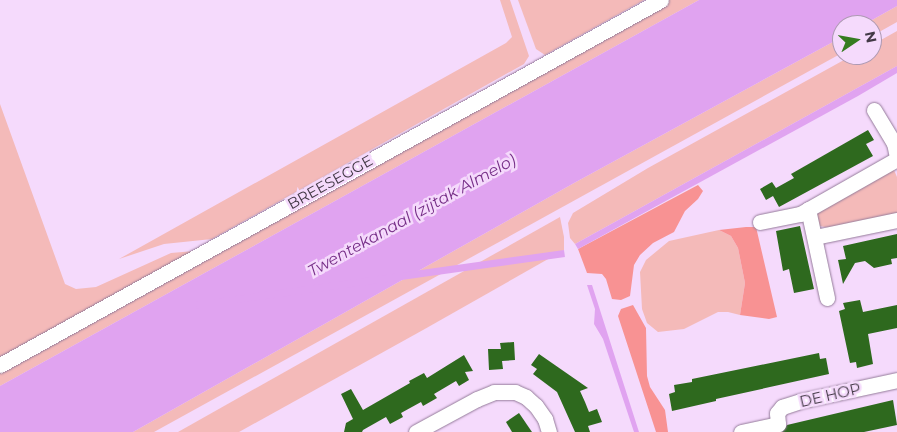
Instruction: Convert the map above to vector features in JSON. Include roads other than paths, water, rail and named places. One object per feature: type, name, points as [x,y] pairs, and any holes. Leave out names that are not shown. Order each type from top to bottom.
[{"type":"street","name":"BREESEGGE","points":[[0,365],[661,0]]},
{"type":"street","points":[[760,222],[800,214],[897,158],[894,143],[874,110]]},
{"type":"street","points":[[808,209],[827,298]]},
{"type":"street","points":[[815,236],[897,220]]},
{"type":"street","name":"DE HOP","points":[[741,432],[779,428],[777,413],[782,407],[800,401],[897,380]]},
{"type":"street","points":[[416,432],[477,398],[501,392],[515,392],[526,397],[545,418],[550,432]]},
{"type":"water","name":"Twentekanaal (zijtak Almelo)","points":[[699,0],[897,0],[897,6],[881,15],[832,15],[832,42],[574,183],[133,432],[0,432],[0,386]]},
{"type":"water","points":[[897,66],[897,73],[858,96],[578,249],[575,244]]},
{"type":"water","points":[[564,250],[565,257],[197,309],[196,302]]},
{"type":"water","points":[[587,285],[592,285],[639,432],[634,432],[603,339],[594,324],[595,309]]}]
